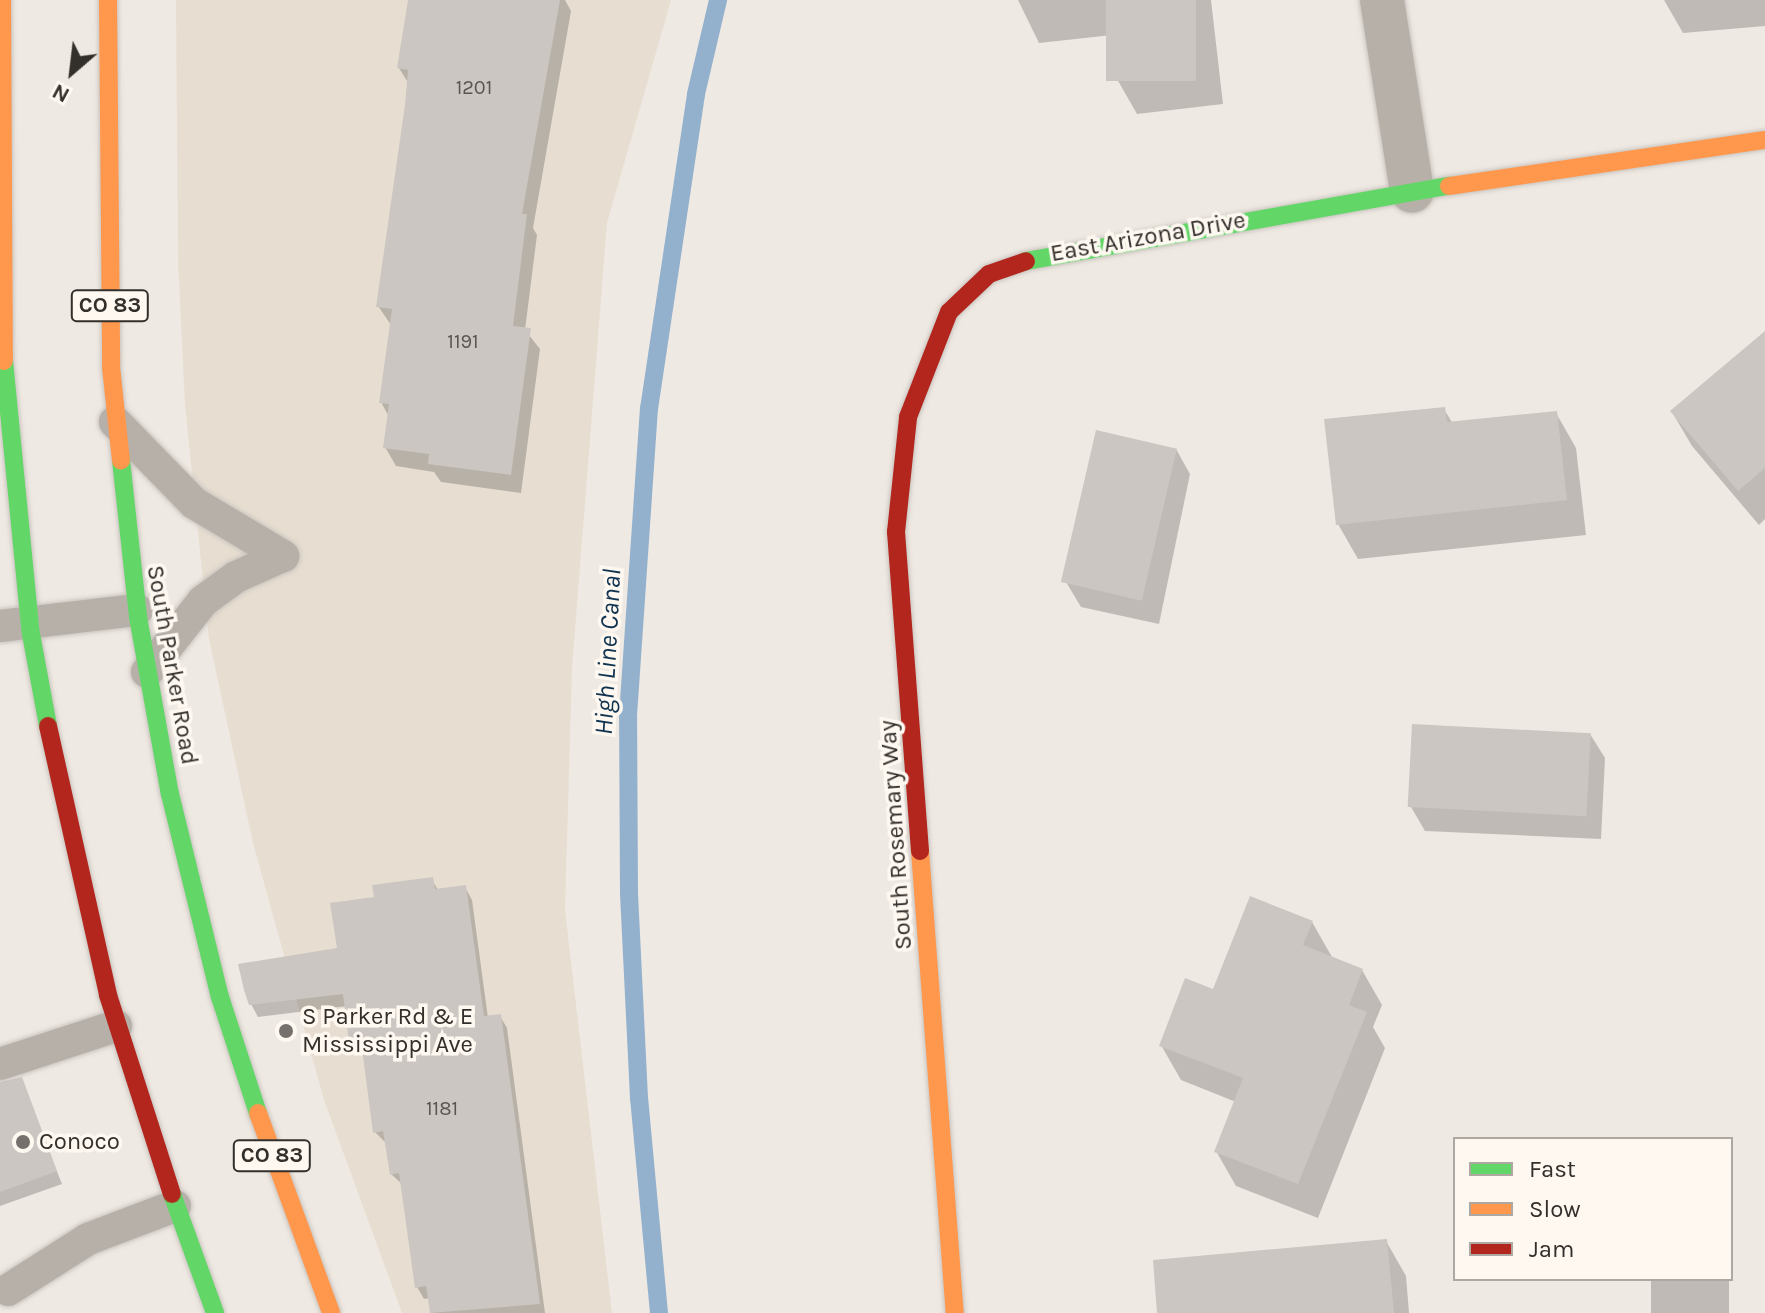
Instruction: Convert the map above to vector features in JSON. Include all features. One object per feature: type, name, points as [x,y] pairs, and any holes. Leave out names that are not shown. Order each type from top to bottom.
[{"type":"main road","name":"South Parker Road","points":[[108,0],[115,422],[147,672],[172,805],[220,997],[271,1154],[331,1313]]},
{"type":"main road","points":[[1,13],[4,371],[15,624],[116,1026],[175,1206],[215,1313]]},
{"type":"main road","name":"East Arizona Drive","points":[[928,358],[949,312],[989,274],[1036,257],[1412,191],[1765,140]]},
{"type":"main road","name":"South Rosemary Way","points":[[928,358],[908,417],[896,532],[955,1313]]},
{"type":"street","points":[[1382,0],[1412,191]]},
{"type":"lane","points":[[115,422],[194,503],[283,556],[236,577],[203,601],[147,672]]},
{"type":"lane","points":[[15,624],[137,610]]},
{"type":"lane","points":[[0,1064],[116,1026]]},
{"type":"lane","points":[[8,1290],[88,1239],[175,1206]]},
{"type":"shaded area","points":[[176,0],[671,0],[607,223],[572,668],[565,910],[612,1313],[402,1313],[324,1100],[253,843],[209,639],[185,405],[178,260]]},
{"type":"building","points":[[408,0],[560,0],[522,214],[527,214],[513,326],[531,328],[511,475],[428,464],[429,454],[383,448],[389,404],[379,403],[392,309],[376,307],[405,105],[408,70],[397,68]]},
{"type":"building","points":[[1106,0],[1196,0],[1196,81],[1106,81]]},
{"type":"building","points":[[1765,331],[1765,468],[1738,491],[1670,411]]},
{"type":"building","points":[[1445,407],[1447,422],[1557,411],[1567,500],[1336,525],[1324,419]]},
{"type":"building","points":[[1096,430],[1177,449],[1142,601],[1061,582]]},
{"type":"building","points":[[1412,724],[1591,733],[1586,816],[1408,807]]},
{"type":"building","points":[[433,877],[435,889],[466,885],[484,1016],[501,1014],[540,1304],[430,1313],[426,1286],[415,1288],[399,1173],[390,1175],[383,1131],[373,1133],[361,1041],[349,1042],[343,994],[249,1005],[244,990],[238,964],[337,948],[330,903],[374,897],[372,885]]},
{"type":"building","points":[[1250,896],[1313,921],[1303,945],[1363,969],[1349,1005],[1367,1012],[1298,1184],[1214,1152],[1243,1078],[1159,1046],[1185,978],[1213,989]]},
{"type":"building","name":"Conoco","points":[[22,1077],[57,1171],[0,1192],[0,1082]]},
{"type":"building","points":[[1387,1239],[1394,1313],[1157,1313],[1153,1260]]},
{"type":"waterway","name":"High Line Canal","points":[[659,1313],[639,1098],[629,894],[628,716],[649,409],[696,94],[718,0]]},
{"type":"traffic: fast","points":[[1026,261],[1449,186]]},
{"type":"traffic: fast","points":[[4,361],[31,634],[48,726]]},
{"type":"traffic: fast","points":[[121,460],[138,617],[170,794],[220,997],[258,1113]]},
{"type":"traffic: fast","points":[[172,1194],[215,1313]]},
{"type":"traffic: slow","points":[[2,0],[4,361]]},
{"type":"traffic: slow","points":[[108,0],[111,367],[121,460]]},
{"type":"traffic: slow","points":[[1449,186],[1765,140]]},
{"type":"traffic: slow","points":[[920,851],[955,1313]]},
{"type":"traffic: slow","points":[[258,1113],[331,1313]]},
{"type":"traffic: jam","points":[[920,851],[896,532],[908,417],[949,312],[989,274],[1026,261]]},
{"type":"traffic: jam","points":[[48,726],[108,995],[172,1194]]},
{"type":"place","name":"S Parker Rd & E Mississippi Ave","points":[[286,1031]]},
{"type":"place","name":"Conoco","points":[[23,1142]]}]
